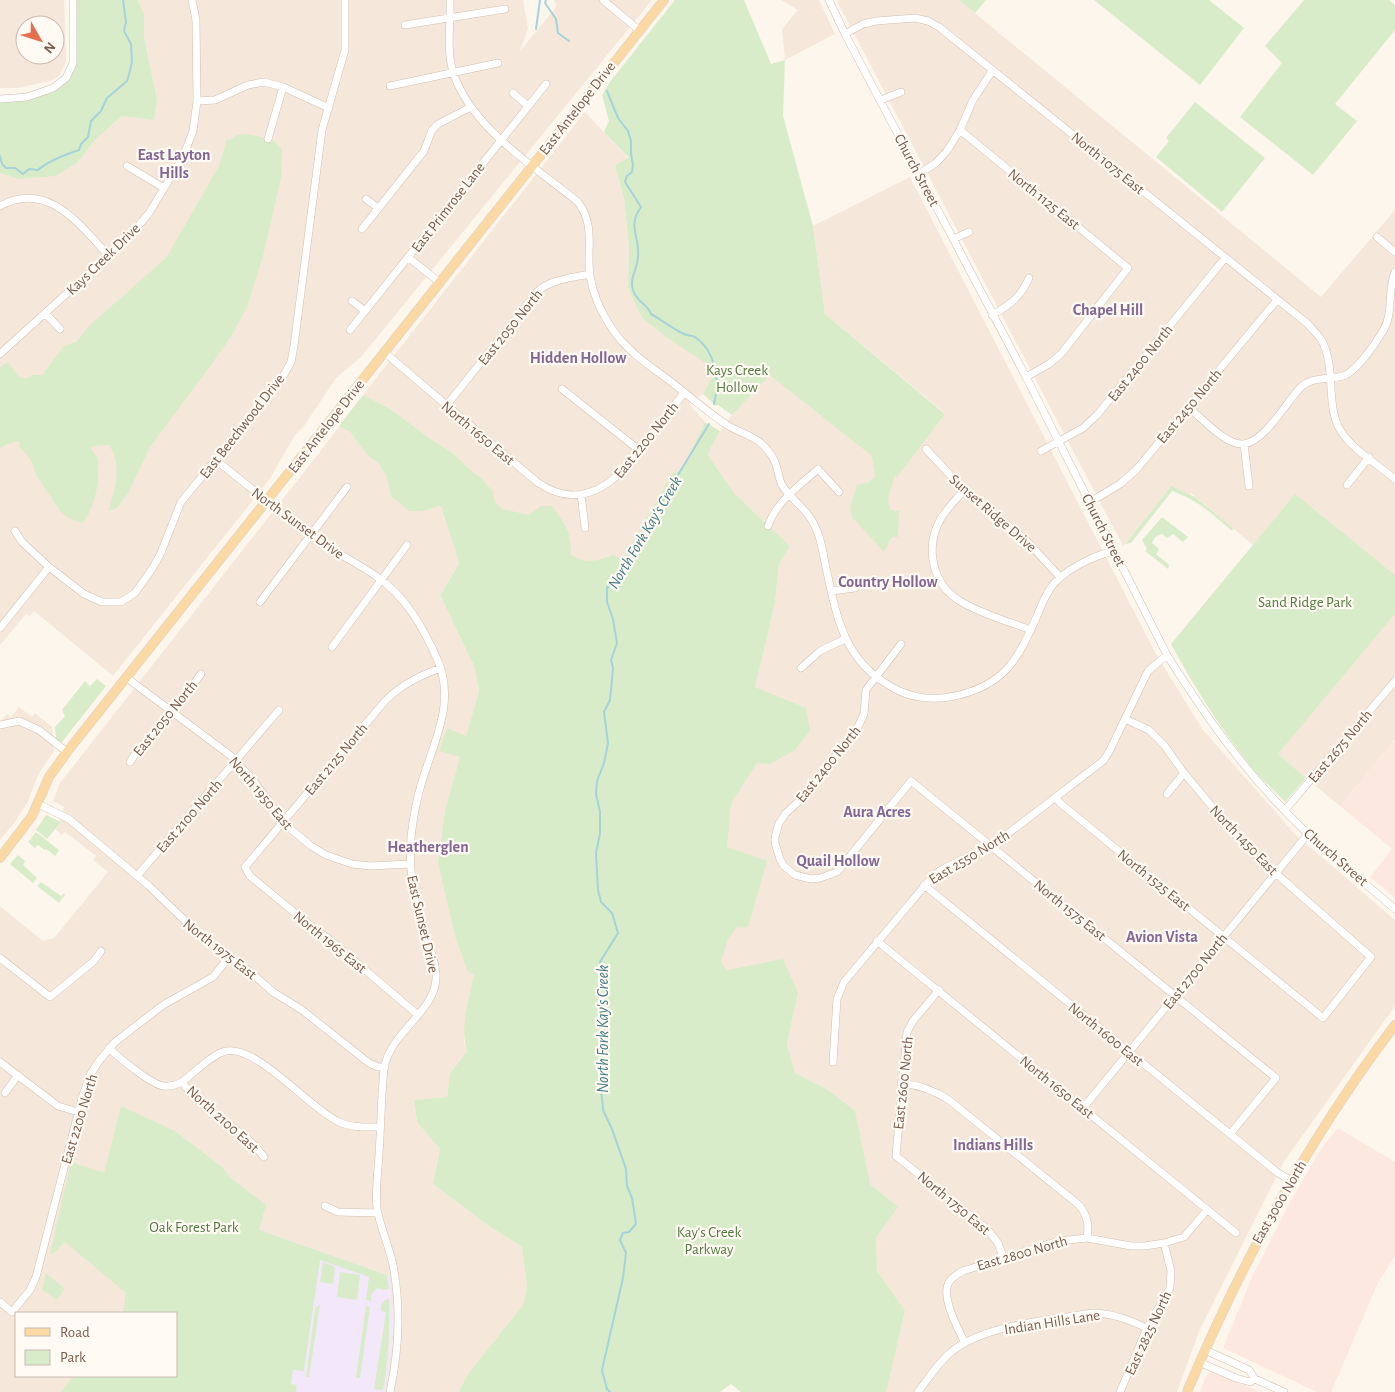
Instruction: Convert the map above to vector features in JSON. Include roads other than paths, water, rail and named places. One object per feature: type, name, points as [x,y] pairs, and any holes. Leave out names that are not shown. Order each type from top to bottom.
[{"type":"main road","name":"East Antelope Drive","points":[[0,858],[28,823],[49,777],[67,752],[664,0]]},
{"type":"main road","name":"East 3000 North","points":[[1187,1392],[1199,1362],[1254,1245],[1290,1180],[1326,1122],[1395,1025]]},
{"type":"street","points":[[0,98],[27,98],[53,88],[66,78],[73,63],[73,0]]},
{"type":"street","name":"Kays Creek Drive","points":[[0,354],[129,236],[149,213],[183,157],[193,131],[197,101],[196,20],[192,0]]},
{"type":"street","name":"East Beechwood Drive","points":[[15,531],[22,542],[49,567],[84,594],[102,602],[121,602],[135,593],[152,570],[181,502],[281,380],[291,362],[322,130],[345,50],[345,0]]},
{"type":"street","points":[[450,0],[449,42],[454,72],[471,107],[500,140],[578,202],[585,211],[589,224],[590,274],[597,299],[613,331],[635,354],[724,424],[748,434],[764,445],[775,461],[780,480],[790,495],[809,516],[815,527],[820,540],[844,639],[855,656],[875,677],[896,690],[922,698],[957,695],[981,688],[1004,672],[1016,659],[1047,593],[1060,577],[1068,571],[1103,554],[1114,551]]},
{"type":"street","points":[[603,0],[639,30]]},
{"type":"street","name":"Church Street","points":[[829,0],[845,34],[1026,377],[1167,655],[1221,738],[1252,776],[1308,834],[1395,909]]},
{"type":"street","points":[[405,25],[505,9]]},
{"type":"street","name":"North 1075 East","points":[[845,34],[863,24],[876,21],[915,18],[928,21],[939,27],[1308,324],[1320,339],[1327,356],[1332,408],[1339,427],[1349,441],[1395,479]]},
{"type":"street","points":[[390,86],[498,63]]},
{"type":"street","points":[[920,174],[936,163],[947,151],[960,130],[973,100],[993,70]]},
{"type":"street","points":[[197,101],[215,100],[248,85],[264,82],[283,87],[329,108]]},
{"type":"street","name":"East Primrose Lane","points":[[350,330],[546,84]]},
{"type":"street","points":[[268,139],[283,87]]},
{"type":"street","points":[[881,100],[901,92]]},
{"type":"street","points":[[513,93],[528,106]]},
{"type":"street","points":[[362,229],[424,151],[432,130],[438,124],[471,107]]},
{"type":"street","name":"North 1125 East","points":[[960,130],[1128,268],[1061,354],[1049,364],[1026,377]]},
{"type":"street","points":[[127,166],[164,188]]},
{"type":"street","points":[[0,206],[23,197],[43,200],[60,207],[76,220],[109,256]]},
{"type":"street","points":[[366,198],[378,208]]},
{"type":"street","points":[[954,239],[969,232]]},
{"type":"street","points":[[1377,237],[1395,252]]},
{"type":"street","points":[[408,257],[440,282]]},
{"type":"street","name":"East 2400 North","points":[[1041,451],[1083,428],[1098,416],[1225,258]]},
{"type":"street","points":[[1188,407],[1233,443],[1244,444],[1254,441],[1263,434],[1301,387],[1311,380],[1345,375],[1350,372],[1378,340],[1388,320],[1391,286],[1395,272]]},
{"type":"street","name":"East 2050 North","points":[[446,406],[544,285],[590,274]]},
{"type":"street","points":[[992,315],[1011,304],[1024,289],[1029,278]]},
{"type":"street","name":"East 2450 North","points":[[1090,502],[1120,484],[1136,470],[1277,300]]},
{"type":"street","points":[[352,301],[364,311]]},
{"type":"street","points":[[45,313],[60,329]]},
{"type":"street","name":"North 1650 East","points":[[384,352],[545,488],[568,495],[581,494]]},
{"type":"street","points":[[562,389],[639,450]]},
{"type":"street","name":"East 2200 North","points":[[581,494],[606,486],[622,471],[684,392]]},
{"type":"street","points":[[1244,444],[1250,486]]},
{"type":"street","name":"Sunset Ridge Drive","points":[[926,449],[964,490],[1025,539],[1060,577]]},
{"type":"street","points":[[1347,485],[1369,457]]},
{"type":"street","name":"North Sunset Drive","points":[[216,460],[310,534],[338,554],[382,579],[405,602]]},
{"type":"street","points":[[768,526],[774,512],[818,469],[839,492]]},
{"type":"street","points":[[260,602],[347,486]]},
{"type":"street","points":[[964,490],[940,520],[934,533],[932,544],[934,568],[946,589],[958,600],[1030,630]]},
{"type":"street","points":[[581,494],[585,528]]},
{"type":"street","points":[[332,647],[407,545]]},
{"type":"street","points":[[0,628],[49,567]]},
{"type":"street","points":[[831,591],[855,588]]},
{"type":"street","name":"East Sunset Drive","points":[[390,1392],[395,1370],[398,1334],[397,1294],[389,1248],[377,1204],[384,1067],[392,1046],[432,996],[435,986],[434,960],[418,913],[410,864],[414,817],[421,784],[442,723],[446,691],[441,668],[423,628],[405,602]]},
{"type":"street","points":[[801,668],[820,651],[844,639]]},
{"type":"street","name":"East 2400 North","points":[[901,644],[866,690],[862,722],[779,824],[774,843],[780,859],[789,871],[803,879],[820,878],[836,872],[911,781]]},
{"type":"street","name":"East 2550 North","points":[[833,1062],[837,999],[844,982],[924,885],[941,870],[991,846],[1103,761],[1148,671],[1167,655]]},
{"type":"street","name":"East 2125 North","points":[[245,866],[394,692],[424,674],[441,668]]},
{"type":"street","name":"East 2050 North","points":[[130,762],[137,751],[155,734],[172,713],[201,674]]},
{"type":"street","name":"North 1950 East","points":[[127,678],[219,746],[236,761],[253,780],[283,821],[311,846],[352,864],[370,866],[410,864]]},
{"type":"street","name":"East 2675 North","points":[[1285,810],[1395,681]]},
{"type":"street","name":"East 2100 North","points":[[137,876],[279,710]]},
{"type":"street","name":"North 1450 East","points":[[1125,719],[1150,730],[1236,835],[1275,873],[1371,957],[1323,1018]]},
{"type":"street","points":[[0,725],[18,721],[39,730],[67,752]]},
{"type":"street","points":[[1167,794],[1184,773]]},
{"type":"street","name":"North 1575 East","points":[[911,781],[1276,1078],[1230,1134]]},
{"type":"street","name":"North 1525 East","points":[[1056,797],[1060,803],[1323,1018]]},
{"type":"street","name":"North 1975 East","points":[[38,804],[69,819],[137,876],[202,937],[249,971],[273,992],[302,1010],[369,1063],[378,1067],[384,1067]]},
{"type":"street","name":"East 2700 North","points":[[1083,1108],[1308,834]]},
{"type":"street","name":"North 1965 East","points":[[245,866],[250,876],[258,883],[330,940],[418,1015]]},
{"type":"street","name":"North 1600 East","points":[[924,885],[1278,1173],[1290,1180]]},
{"type":"street","name":"North 1650 East","points":[[878,941],[1236,1233]]},
{"type":"street","points":[[0,958],[50,996],[94,961],[101,951]]},
{"type":"street","name":"East 2200 North","points":[[0,1302],[12,1312],[34,1284],[78,1112],[90,1075],[99,1061],[109,1048],[163,1005],[213,977],[229,956]]},
{"type":"street","name":"East 2600 North","points":[[896,1156],[907,1032],[913,1021],[939,990]]},
{"type":"street","name":"North 2100 East","points":[[109,1048],[153,1083],[161,1086],[171,1086],[185,1080],[199,1101],[255,1145],[264,1157]]},
{"type":"street","points":[[185,1080],[217,1055],[226,1052],[241,1052],[256,1060],[337,1121],[354,1126],[381,1127]]},
{"type":"street","points":[[0,1062],[58,1106],[78,1112]]},
{"type":"street","points":[[5,1094],[18,1075]]},
{"type":"street","points":[[902,1083],[921,1086],[949,1100],[1079,1205],[1085,1213],[1088,1222],[1087,1238]]},
{"type":"street","name":"North 1750 East","points":[[896,1156],[987,1229],[998,1243],[1003,1257]]},
{"type":"street","points":[[325,1206],[338,1212],[378,1213]]},
{"type":"street","name":"East 2800 North","points":[[965,1343],[949,1305],[947,1293],[948,1283],[963,1270],[1058,1241],[1087,1238],[1131,1246],[1164,1243],[1184,1237],[1207,1210]]},
{"type":"street","name":"East 2825 North","points":[[1120,1392],[1147,1328],[1170,1288],[1171,1271],[1164,1243]]},
{"type":"street","name":"Indian Hills Lane","points":[[918,1392],[946,1357],[965,1343],[1000,1329],[1092,1313],[1118,1316],[1147,1328]]},
{"type":"street","points":[[1205,1350],[1249,1370],[1255,1379],[1284,1392]]},
{"type":"street","points":[[1199,1362],[1236,1378],[1250,1382],[1255,1379]]},
{"type":"waterway","points":[[0,156],[2,164],[6,168],[15,168],[23,174],[29,169],[38,170],[52,161],[79,150],[81,144],[88,137],[91,121],[101,111],[107,98],[127,81],[130,71],[132,62],[131,44],[124,31],[126,22],[123,0]]},
{"type":"waterway","points":[[536,29],[540,0]]},
{"type":"waterway","name":"North Fork Kay's Creek","points":[[546,0],[545,3],[556,19],[558,33],[569,41]]},
{"type":"waterway","name":"North Fork Kay's Creek","points":[[607,91],[618,118],[628,131],[631,141],[632,172],[627,176],[625,182],[641,207],[634,226],[638,256],[632,281],[633,290],[637,298],[647,307],[651,314],[685,335],[695,337],[708,350],[715,367],[717,386],[714,404]]},
{"type":"waterway","name":"North Fork Kay's Creek","points":[[610,1392],[607,1389],[602,1370],[623,1278],[626,1253],[620,1240],[623,1233],[629,1232],[636,1224],[632,1198],[627,1186],[626,1169],[603,1110],[601,1087],[604,1081],[605,1069],[600,1051],[604,1035],[606,1000],[604,980],[600,972],[600,962],[618,933],[612,913],[601,902],[598,890],[596,853],[600,834],[600,812],[596,794],[597,781],[604,763],[608,743],[604,712],[610,700],[613,668],[611,660],[617,643],[613,619],[607,602],[607,588],[614,580],[709,424]]},
{"type":"district","name":"East Layton Hills","points":[[174,163]]},
{"type":"district","name":"Chapel Hill","points":[[1108,309]]},
{"type":"district","name":"Hidden Hollow","points":[[578,357]]},
{"type":"district","name":"Country Hollow","points":[[888,581]]},
{"type":"district","name":"Aura Acres","points":[[877,811]]},
{"type":"district","name":"Heatherglen","points":[[428,846]]},
{"type":"district","name":"Quail Hollow","points":[[838,860]]},
{"type":"district","name":"Avion Vista","points":[[1162,936]]},
{"type":"district","name":"Indians Hills","points":[[993,1144]]},
{"type":"park label","name":"Kays Creek Hollow","points":[[737,378]]},
{"type":"park label","name":"Sand Ridge Park","points":[[1305,602]]},
{"type":"park label","name":"Oak Forest Park","points":[[194,1227]]},
{"type":"park label","name":"Kay's Creek Parkway","points":[[709,1240]]}]
